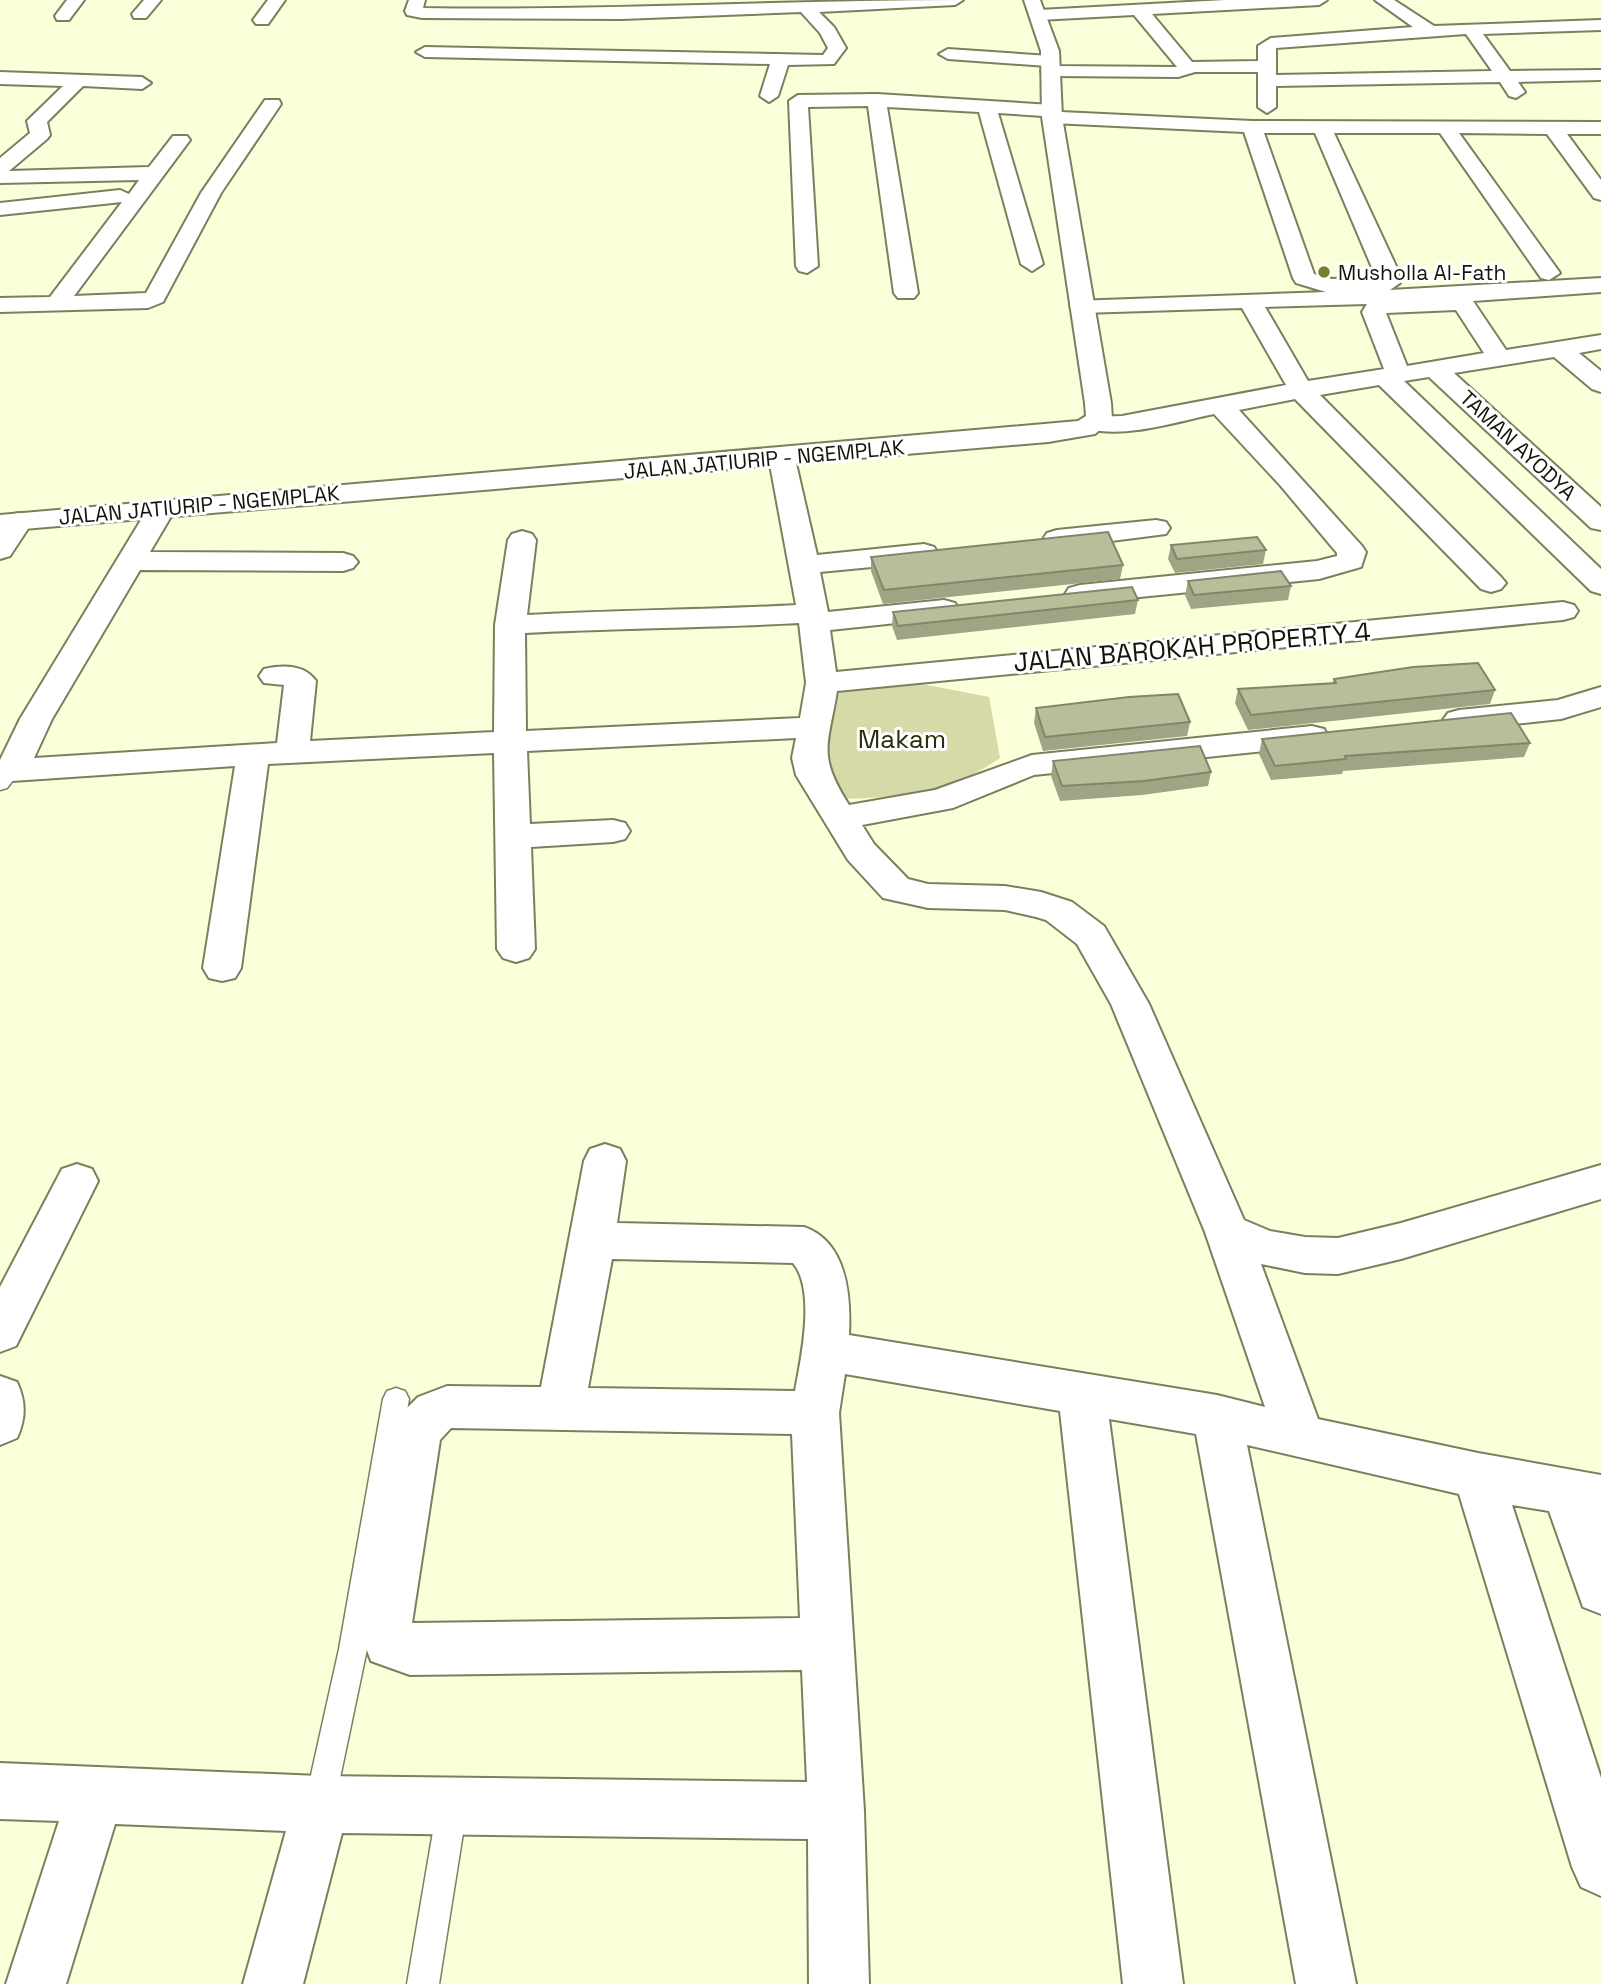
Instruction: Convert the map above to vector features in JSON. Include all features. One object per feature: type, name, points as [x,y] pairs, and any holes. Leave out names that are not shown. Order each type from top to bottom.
[{"type":"street","points":[[63,16],[76,0]]},
{"type":"street","points":[[140,13],[153,0]]},
{"type":"street","points":[[262,20],[277,0]]},
{"type":"street","points":[[417,0],[413,11],[422,13],[482,13],[580,33],[781,59],[828,60],[837,48],[828,31],[806,8]]},
{"type":"street","points":[[425,52],[580,33],[695,6],[806,8],[867,2],[955,0]]},
{"type":"street","points":[[1097,423],[1098,403],[1052,114],[1048,41],[1035,7],[1146,7],[1320,0]]},
{"type":"street","points":[[1383,0],[1431,32]]},
{"type":"street","points":[[912,2],[920,23]]},
{"type":"street","points":[[1146,7],[1157,28],[1187,67],[1267,73],[1601,75]]},
{"type":"street","points":[[468,37],[482,13]]},
{"type":"street","points":[[1322,127],[1385,266],[1389,283],[1331,286],[1304,278],[1260,127],[1267,73],[1267,46],[1271,43],[1471,29],[1601,25]]},
{"type":"street","points":[[1471,29],[1601,194]]},
{"type":"street","points":[[948,54],[1050,66],[1178,72],[1187,71],[1187,67]]},
{"type":"street","points":[[769,96],[781,59]]},
{"type":"street","points":[[0,78],[142,83]]},
{"type":"street","points":[[0,168],[40,135],[37,121],[78,81]]},
{"type":"street","points":[[807,266],[799,101],[877,100],[1260,127],[1601,128]]},
{"type":"street","points":[[877,100],[906,293]]},
{"type":"street","points":[[0,305],[148,301],[155,297],[211,194],[272,104]]},
{"type":"street","points":[[988,107],[1032,264]]},
{"type":"street","points":[[1445,127],[1549,273]]},
{"type":"street","points":[[56,304],[180,140]]},
{"type":"street","points":[[0,177],[153,173]]},
{"type":"street","points":[[0,209],[138,194]]},
{"type":"street","points":[[1081,298],[1250,302],[1476,295],[1601,285]]},
{"type":"street","points":[[1250,302],[1301,390],[1491,583]]},
{"type":"street","points":[[1499,358],[1463,303],[1378,307],[1374,312],[1391,375],[1601,585]]},
{"type":"street","name":"JALAN JATIURIP - NGEMPLAK","points":[[9,522],[782,459],[1048,434],[1078,430],[1097,423],[1122,424],[1301,390],[1601,342]]},
{"type":"street","points":[[1558,348],[1601,384]]},
{"type":"street","name":"TAMAN AYODYA","points":[[1434,368],[1601,523]]},
{"type":"street","points":[[1025,543],[1133,560],[1318,570],[1351,561],[1352,552],[1290,479],[1220,405]]},
{"type":"street","points":[[782,459],[804,565],[822,683],[810,766],[838,818],[861,852],[896,889],[928,896],[1005,898],[1041,905],[1059,911],[1091,935],[1130,1004],[1233,1250],[1300,1437]]},
{"type":"street","points":[[6,777],[36,719],[162,508]]},
{"type":"street","points":[[0,550],[9,522]]},
{"type":"street","points":[[1056,597],[1133,560],[1156,528]]},
{"type":"street","points":[[516,949],[510,742],[510,625],[522,540]]},
{"type":"street","points":[[804,565],[946,551]]},
{"type":"street","points":[[128,561],[344,562]]},
{"type":"street","points":[[510,625],[644,617],[677,621],[813,618],[975,606]]},
{"type":"street","name":"JALAN BAROKAH PROPERTY 4","points":[[822,683],[1563,611]]},
{"type":"street","points":[[275,676],[291,676],[300,681],[292,752]]},
{"type":"street","points":[[1422,724],[1561,709],[1601,697]]},
{"type":"street","points":[[6,777],[292,752],[815,727]]},
{"type":"street","points":[[838,818],[941,800],[1032,765],[1339,733]]},
{"type":"street","points":[[222,968],[253,755]]},
{"type":"street","points":[[512,836],[613,831]]},
{"type":"street","points":[[561,1408],[593,1241],[604,1161]]},
{"type":"street","points":[[0,1332],[77,1181]]},
{"type":"street","points":[[1233,1250],[1266,1248],[1305,1255],[1338,1256],[1401,1241],[1601,1182]]},
{"type":"street","points":[[593,1241],[804,1245],[821,1266],[827,1308],[825,1352],[815,1413],[836,1811],[839,1984]]},
{"type":"street","points":[[825,1352],[1217,1416],[1478,1476],[1584,1494],[1601,1589]]},
{"type":"street","points":[[1082,1394],[1153,1984]]},
{"type":"street","points":[[0,1397],[0,1423]]},
{"type":"street","points":[[815,1413],[561,1408],[447,1408],[432,1413],[423,1421],[415,1440],[385,1629],[390,1643],[410,1649],[828,1644]]},
{"type":"street","points":[[1217,1416],[1326,1984]]},
{"type":"street","points":[[1478,1476],[1601,1867]]},
{"type":"street","points":[[0,1791],[320,1804],[836,1811]]},
{"type":"street","points":[[36,1984],[96,1795]]},
{"type":"street","points":[[273,1984],[304,1876],[320,1804]]},
{"type":"lane","points":[[320,1804],[353,1648],[396,1399]]},
{"type":"lane","points":[[423,1984],[452,1806]]},
{"type":"green space","name":"Makam","points":[[912,682],[989,697],[1000,758],[963,779],[926,791],[886,797],[843,799],[826,773],[828,708],[839,690]]},
{"type":"building","points":[[1108,532],[1123,565],[884,590],[871,557]]},
{"type":"building","points":[[1257,537],[1266,550],[1177,559],[1171,545]]},
{"type":"building","points":[[1281,571],[1291,586],[1194,595],[1188,581]]},
{"type":"building","points":[[1132,587],[1138,600],[898,626],[893,612]]},
{"type":"building","points":[[1478,663],[1495,690],[1251,715],[1238,689],[1336,683],[1334,679],[1413,667]]},
{"type":"building","points":[[1178,694],[1190,722],[1045,737],[1036,708],[1129,697]]},
{"type":"building","points":[[1511,713],[1530,743],[1345,756],[1346,759],[1275,766],[1262,739]]},
{"type":"building","points":[[1200,746],[1211,772],[1144,781],[1062,786],[1053,761]]},
{"type":"place","name":"Musholla Al-Fath","points":[[1324,272]]}]
